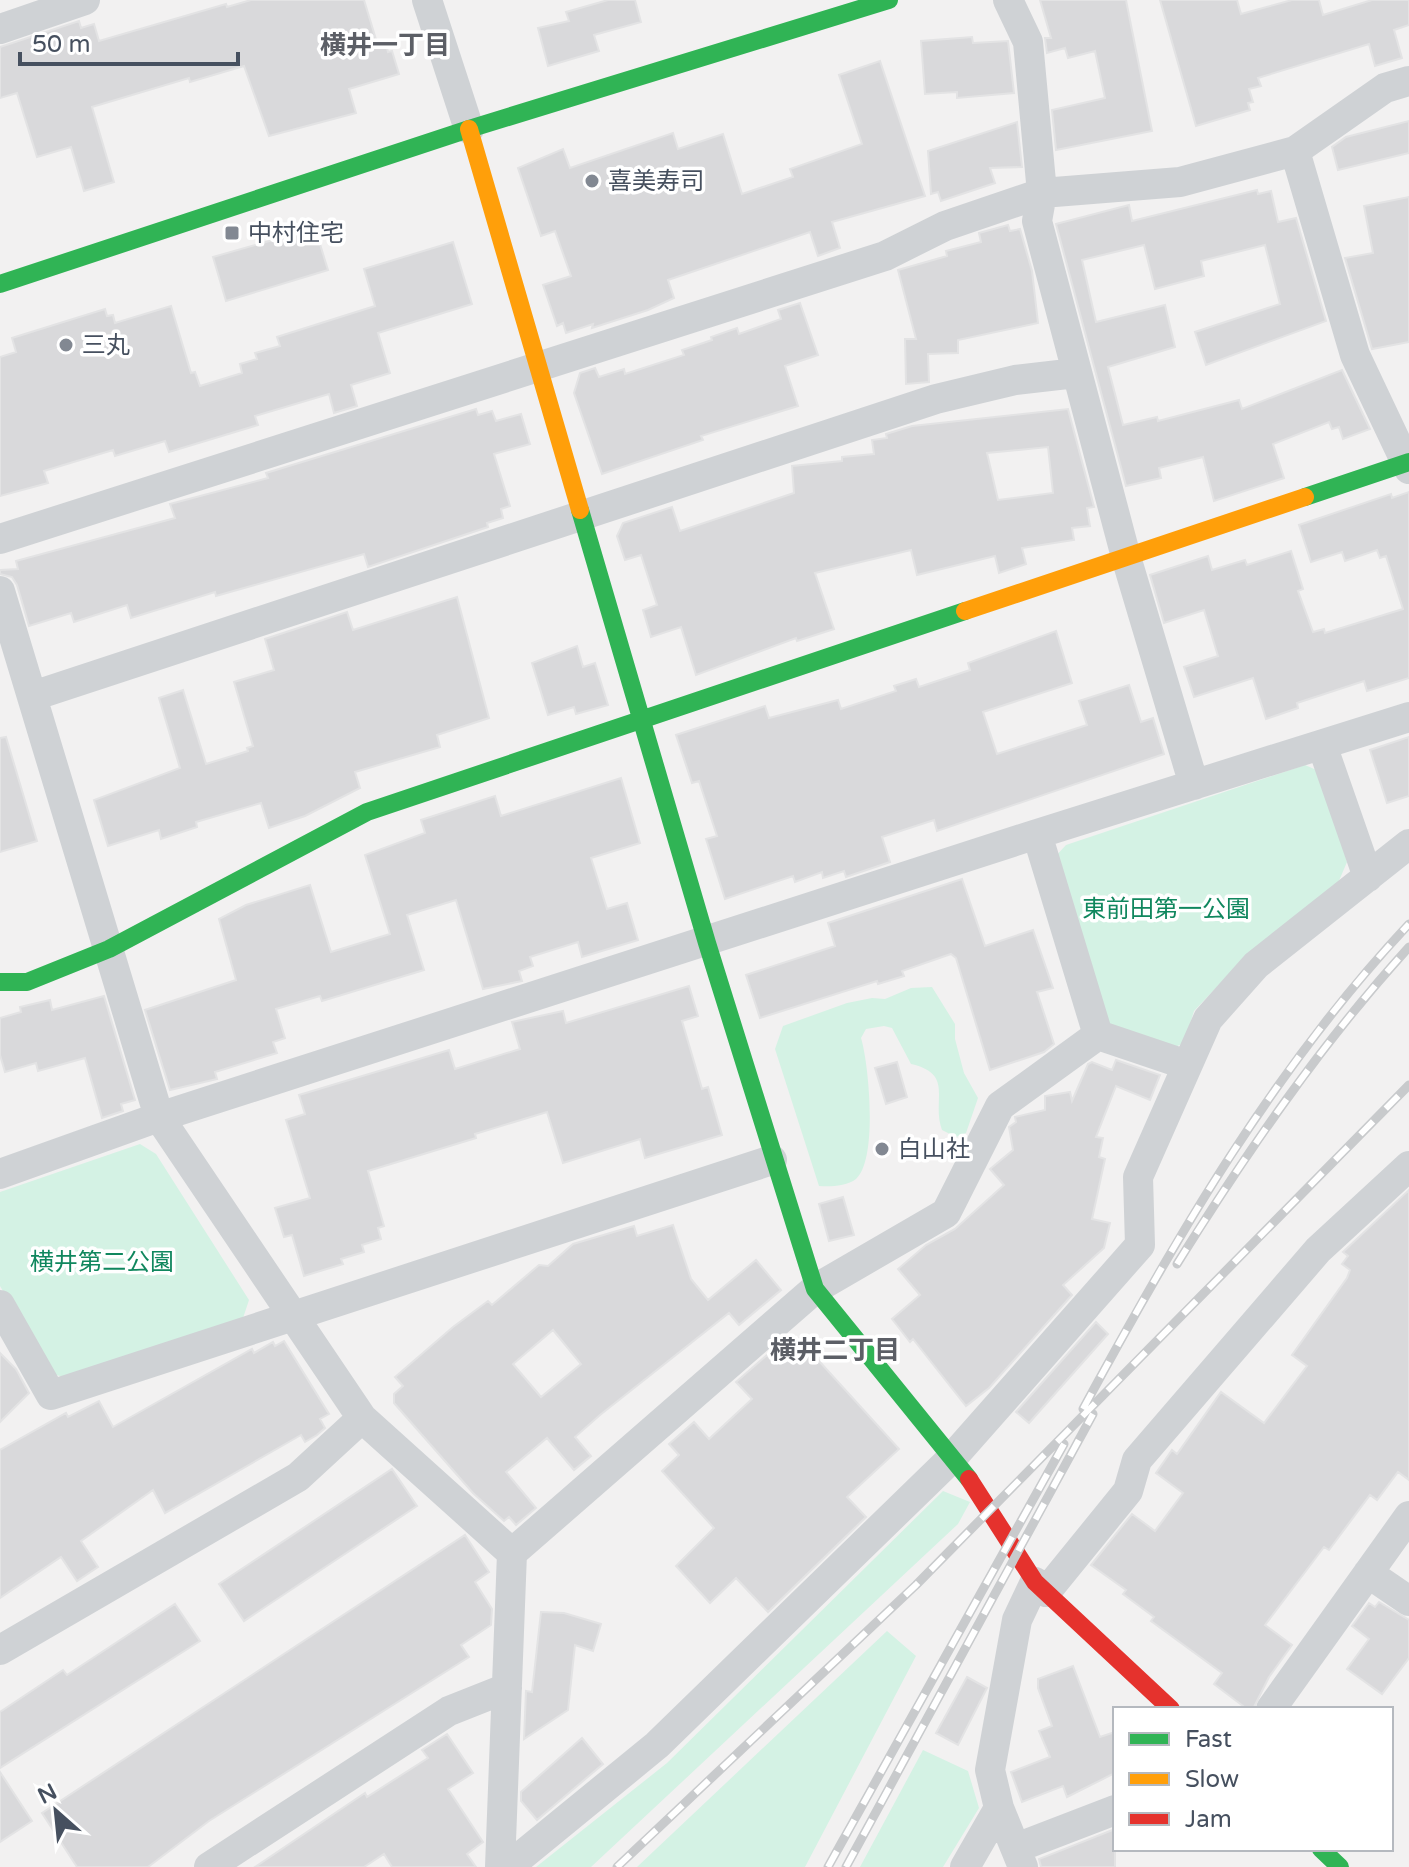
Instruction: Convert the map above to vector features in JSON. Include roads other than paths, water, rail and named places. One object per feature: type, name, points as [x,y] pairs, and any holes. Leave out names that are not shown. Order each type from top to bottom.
[{"type":"street","points":[[0,29],[85,0]]},
{"type":"street","points":[[427,0],[469,129],[536,369],[644,721],[772,1160],[815,1289],[984,1498],[1040,1587],[1169,1707]]},
{"type":"street","points":[[0,284],[469,129],[889,0]]},
{"type":"street","points":[[1008,0],[1028,42],[1042,193],[1037,221],[1126,557],[1194,785]]},
{"type":"street","points":[[0,539],[885,256],[945,226],[1042,193],[1180,182],[1295,151],[1385,88],[1409,81]]},
{"type":"street","points":[[0,982],[27,982],[109,949],[367,812],[1408,465],[1355,355],[1295,151]]},
{"type":"street","points":[[33,696],[936,399],[1015,380],[1076,373]]},
{"type":"street","points":[[0,591],[159,1117],[362,1418],[512,1553]]},
{"type":"street","points":[[0,1174],[159,1117],[1409,717]]},
{"type":"street","points":[[1322,745],[1368,877]]},
{"type":"street","points":[[1037,834],[1098,1035]]},
{"type":"street","points":[[508,1867],[657,1745],[952,1458],[1140,1245],[1138,1177],[1208,1019],[1256,965],[1409,844]]},
{"type":"street","points":[[1098,1035],[1187,1065]]},
{"type":"street","points":[[500,1867],[512,1553],[815,1289],[946,1213],[1000,1106],[1098,1035]]},
{"type":"street","points":[[2,1313],[51,1395],[772,1160]]},
{"type":"street","points":[[1113,1811],[1019,1858],[999,1808],[990,1770],[1017,1620],[1040,1587],[1128,1491],[1137,1460],[1318,1250],[1409,1166]]},
{"type":"street","points":[[0,1650],[298,1477],[362,1418]]},
{"type":"street","points":[[1272,1707],[1409,1516]]},
{"type":"street","points":[[1368,1573],[1409,1601]]},
{"type":"street","points":[[209,1867],[449,1711],[507,1688]]},
{"type":"street","points":[[965,1867],[999,1808]]},
{"type":"street","points":[[1323,1851],[1340,1867]]},
{"type":"railway","points":[[1083,1409],[1154,1281],[1271,1095],[1360,979],[1409,924]]},
{"type":"railway","points":[[1177,1264],[1286,1100],[1345,1022],[1409,947]]},
{"type":"railway","points":[[617,1867],[916,1585],[1409,1085]]},
{"type":"railway","points":[[846,1867],[1093,1414]]},
{"type":"railway","points":[[828,1867],[1064,1444]]},
{"type":"place","name":"喜美寿司","points":[[592,181]]},
{"type":"place","name":"中村住宅","points":[[232,233]]},
{"type":"place","name":"三丸","points":[[66,345]]},
{"type":"place","name":"白山社","points":[[882,1149]]},
{"type":"district","name":"横井一丁目","points":[[385,45]]},
{"type":"district","name":"横井二丁目","points":[[835,1350]]},
{"type":"park label","name":"東前田第一公園","points":[[1166,909]]},
{"type":"park label","name":"横井第二公園","points":[[102,1262]]}]
